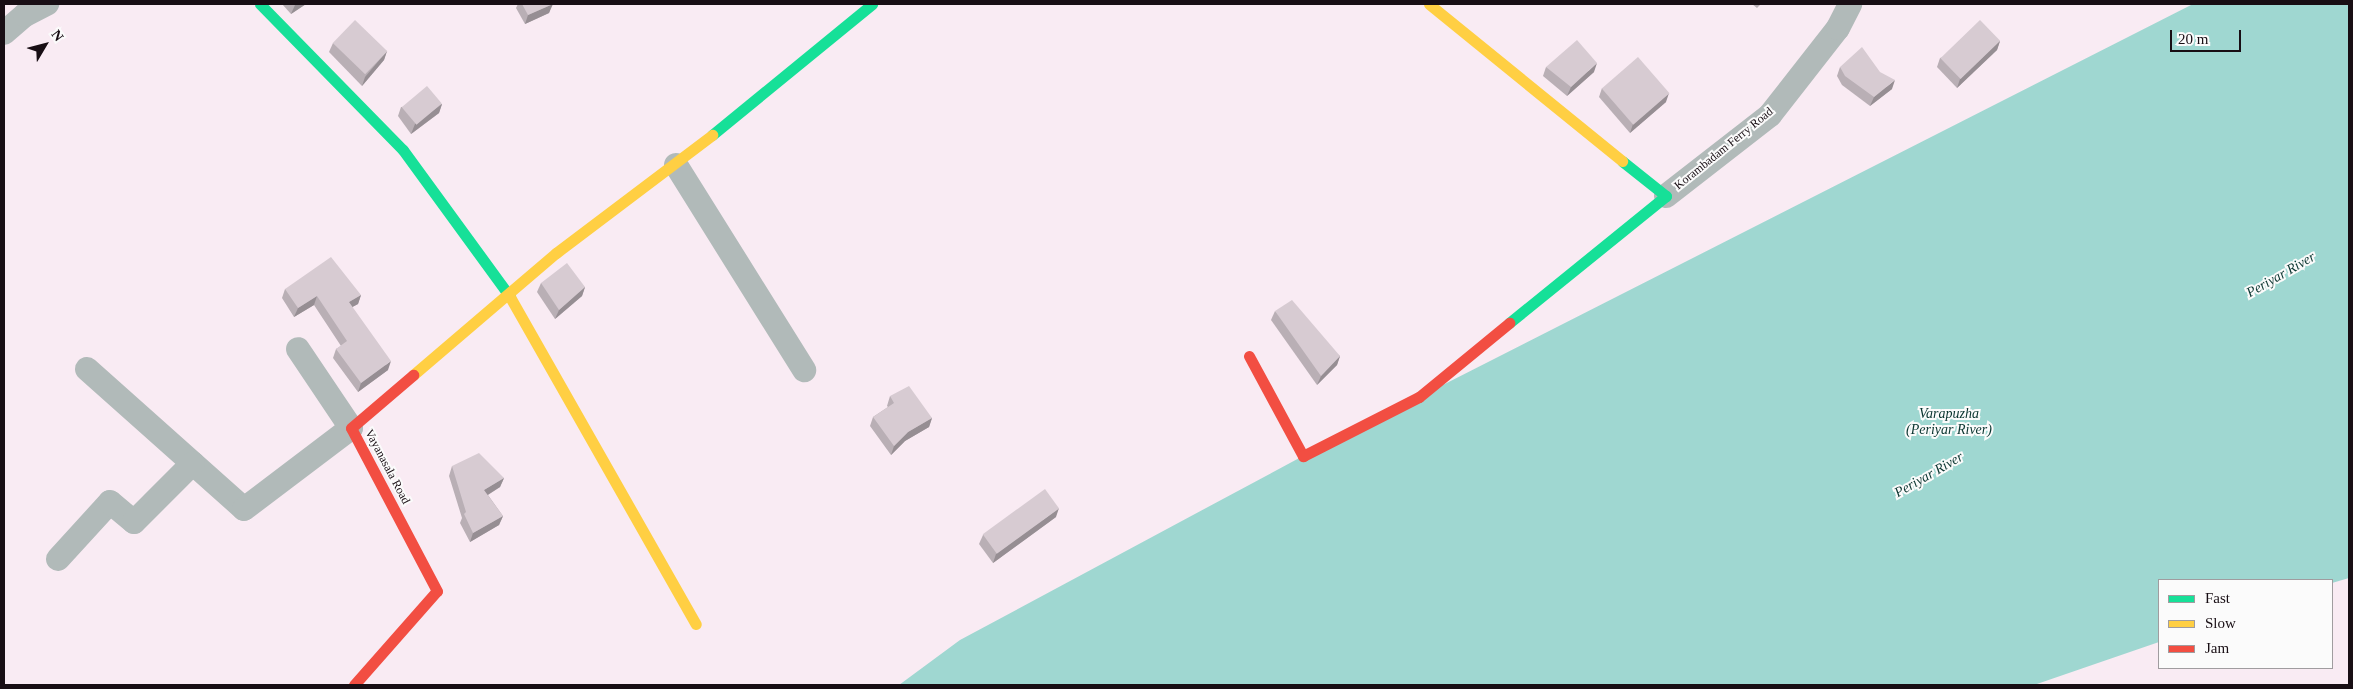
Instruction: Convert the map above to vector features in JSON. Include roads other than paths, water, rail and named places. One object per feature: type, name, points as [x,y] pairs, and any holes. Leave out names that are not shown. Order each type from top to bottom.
[{"type":"street","points":[[4,33],[25,15],[47,4]]},
{"type":"street","points":[[260,4],[403,150],[508,294],[696,624]]},
{"type":"street","name":"Vayanasala Road","points":[[354,685],[437,591],[351,428],[556,252],[676,164],[872,4]]},
{"type":"street","points":[[1249,356],[1303,456],[1418,397],[1666,196],[1429,4]]},
{"type":"street","name":"Korambadam Ferry Road","points":[[1666,196],[1770,115],[1838,28],[1850,4]]},
{"type":"street","points":[[676,164],[804,370]]},
{"type":"street","points":[[86,369],[244,509],[351,428],[298,350]]},
{"type":"street","points":[[58,559],[110,502],[134,522],[192,463]]},
{"type":"water","name":"Varapuzha (Periyar River)","points":[[2193,4],[2349,4],[2349,578],[2333,583],[2333,579],[2158,579],[2158,642],[2034,685],[899,685],[960,640],[1303,456]]},
{"type":"water label","name":"Periyar River","points":[[2281,275]]},
{"type":"water label","name":"Periyar River","points":[[1929,475]]}]
